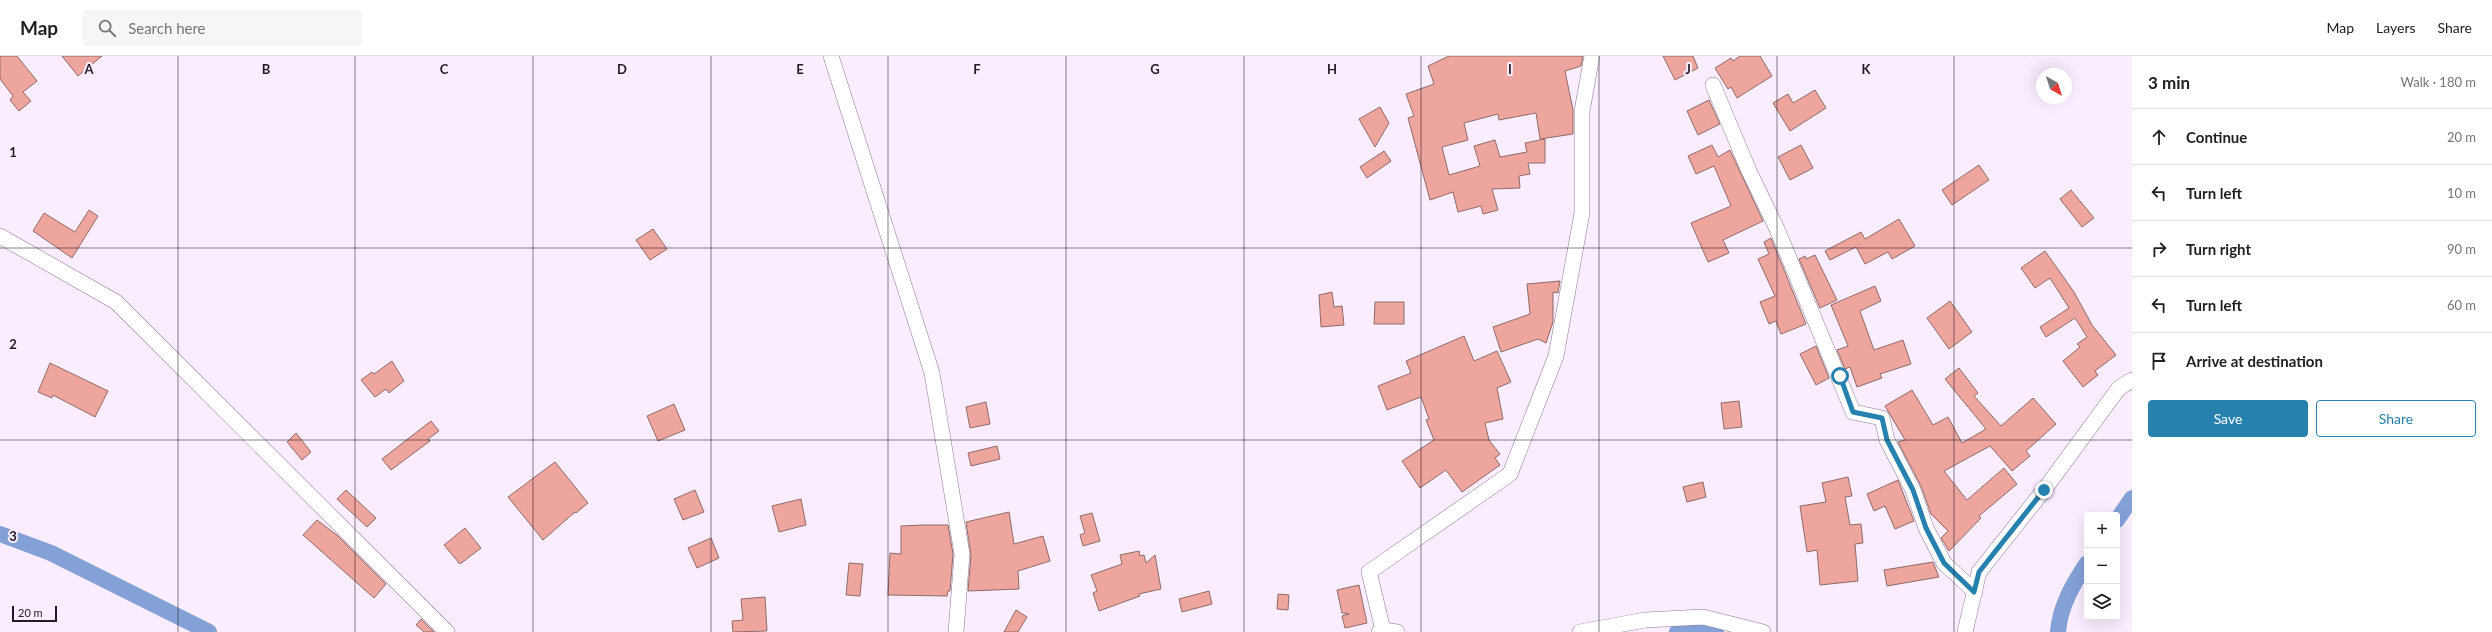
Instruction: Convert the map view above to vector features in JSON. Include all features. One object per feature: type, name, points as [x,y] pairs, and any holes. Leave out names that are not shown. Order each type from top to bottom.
[{"type":"street","points":[[831,56],[932,373],[962,554],[956,632]]},
{"type":"street","points":[[1386,631],[1369,572],[1510,474],[1556,356],[1582,213],[1582,111],[1592,56]]},
{"type":"street","points":[[1713,85],[1749,171],[1777,229],[1853,412],[1882,418],[1887,440],[1913,490],[1926,528],[1944,563],[1974,592]]},
{"type":"street","points":[[0,236],[116,302],[447,632]]},
{"type":"street","points":[[1965,632],[1979,572],[2044,490],[2119,388],[2132,380]]},
{"type":"street","points":[[1580,632],[1645,620],[1703,618],[1763,632]]},
{"type":"building","points":[[0,56],[17,56],[37,81],[23,92],[31,101],[19,111],[10,100],[13,96],[0,79]]},
{"type":"building","points":[[62,56],[102,56],[78,76]]},
{"type":"building","points":[[1449,56],[1583,56],[1581,66],[1565,71],[1573,110],[1573,134],[1540,139],[1536,113],[1499,120],[1498,114],[1464,123],[1468,140],[1442,147],[1449,175],[1480,166],[1474,146],[1495,140],[1500,157],[1527,152],[1525,143],[1545,139],[1545,163],[1528,163],[1530,174],[1519,176],[1520,188],[1492,189],[1498,210],[1483,214],[1481,206],[1458,212],[1453,192],[1430,200],[1408,118],[1414,116],[1406,94],[1434,84],[1428,66]]},
{"type":"building","points":[[1663,56],[1693,56],[1698,68],[1675,80]]},
{"type":"building","points":[[1740,56],[1760,56],[1772,76],[1737,98],[1731,87],[1728,89],[1715,68],[1731,58],[1733,61]]},
{"type":"building","points":[[1815,90],[1826,108],[1790,131],[1773,103],[1788,94],[1793,103]]},
{"type":"building","points":[[1709,100],[1720,124],[1698,135],[1687,111]]},
{"type":"building","points":[[1380,107],[1389,123],[1375,147],[1359,119]]},
{"type":"building","points":[[1712,145],[1718,157],[1730,150],[1763,221],[1723,240],[1729,253],[1708,262],[1691,223],[1731,206],[1714,166],[1696,174],[1688,156]]},
{"type":"building","points":[[1801,145],[1813,168],[1790,180],[1778,157]]},
{"type":"building","points":[[1384,151],[1391,161],[1367,178],[1360,167]]},
{"type":"building","points":[[1979,165],[1989,180],[1952,205],[1942,190]]},
{"type":"building","points":[[2071,190],[2094,218],[2082,227],[2060,199]]},
{"type":"building","points":[[89,210],[98,216],[72,258],[33,231],[44,213],[75,232]]},
{"type":"building","points":[[1899,219],[1915,246],[1892,259],[1888,252],[1865,264],[1856,247],[1830,260],[1825,251],[1861,232],[1865,239]]},
{"type":"building","points":[[653,229],[667,249],[650,260],[636,240]]},
{"type":"building","points":[[1771,238],[1806,324],[1781,334],[1776,321],[1769,324],[1760,302],[1775,296],[1758,259],[1769,254],[1764,242]]},
{"type":"building","points":[[2045,251],[2074,292],[2092,325],[2116,355],[2095,371],[2098,375],[2083,387],[2063,361],[2080,347],[2077,344],[2087,337],[2075,318],[2046,337],[2040,327],[2069,308],[2050,278],[2035,288],[2021,268]]},
{"type":"building","points":[[1815,255],[1837,300],[1820,308],[1799,259],[1805,256],[1806,259]]},
{"type":"building","points":[[1560,281],[1558,293],[1553,292],[1553,322],[1546,343],[1538,339],[1501,352],[1493,327],[1530,314],[1527,284]]},
{"type":"building","points":[[1875,286],[1881,301],[1860,311],[1874,350],[1903,340],[1911,364],[1880,374],[1882,378],[1857,387],[1850,367],[1845,369],[1837,350],[1848,346],[1831,305]]},
{"type":"building","points":[[1332,292],[1334,307],[1342,306],[1344,325],[1321,327],[1319,295]]},
{"type":"building","points":[[1950,301],[1972,332],[1949,349],[1927,318]]},
{"type":"building","points":[[1375,302],[1404,302],[1404,324],[1374,324]]},
{"type":"building","points":[[1464,336],[1474,361],[1497,351],[1511,382],[1497,388],[1503,419],[1485,423],[1489,440],[1500,454],[1495,458],[1500,465],[1462,492],[1446,470],[1420,488],[1402,461],[1434,440],[1426,420],[1429,419],[1421,397],[1387,410],[1378,386],[1411,373],[1406,361]]},
{"type":"building","points":[[1816,346],[1829,378],[1816,385],[1800,354]]},
{"type":"building","points":[[392,361],[404,381],[389,393],[386,389],[375,397],[361,380],[372,372],[374,374]]},
{"type":"building","points":[[50,363],[108,391],[95,417],[53,395],[52,398],[38,392]]},
{"type":"building","points":[[1959,368],[1978,393],[1974,396],[2001,426],[2033,398],[2056,424],[2026,451],[2030,456],[2012,471],[1990,446],[1944,471],[1967,500],[2004,468],[2017,484],[1979,516],[1981,518],[1949,551],[1941,538],[1948,531],[1931,514],[1921,486],[1898,442],[1905,440],[1885,406],[1912,390],[1933,425],[1948,417],[1962,443],[1986,429],[1945,379]]},
{"type":"building","points":[[1739,401],[1742,427],[1724,429],[1721,403]]},
{"type":"building","points":[[986,402],[990,424],[970,428],[966,407]]},
{"type":"building","points":[[674,404],[685,430],[658,441],[647,416]]},
{"type":"building","points":[[431,421],[439,431],[428,439],[430,441],[391,470],[382,459]]},
{"type":"building","points":[[296,433],[311,452],[302,460],[287,442]]},
{"type":"building","points":[[997,446],[1000,459],[971,466],[968,453]]},
{"type":"building","points":[[555,462],[588,503],[576,513],[575,512],[543,540],[508,497]]},
{"type":"building","points":[[1848,477],[1852,496],[1845,497],[1850,525],[1861,524],[1863,543],[1855,544],[1858,581],[1820,585],[1817,550],[1807,552],[1800,506],[1826,502],[1822,483]]},
{"type":"building","points":[[1898,480],[1914,521],[1895,529],[1885,506],[1874,511],[1867,494]]},
{"type":"building","points":[[1703,482],[1706,497],[1687,502],[1683,487]]},
{"type":"building","points":[[346,490],[376,518],[367,527],[337,499]]},
{"type":"building","points":[[695,490],[704,512],[683,520],[674,499]]},
{"type":"building","points":[[801,499],[806,525],[779,532],[772,506]]},
{"type":"building","points":[[1009,512],[1014,544],[1043,536],[1050,561],[1018,571],[1019,589],[968,591],[971,555],[966,522]]},
{"type":"building","points":[[1092,513],[1100,541],[1083,546],[1080,535],[1085,533],[1080,516]]},
{"type":"building","points":[[317,520],[338,536],[386,584],[374,598],[303,535]]},
{"type":"building","points":[[948,525],[953,554],[950,591],[948,591],[947,596],[888,595],[890,553],[901,554],[901,526]]},
{"type":"building","points":[[465,528],[481,548],[460,564],[444,545]]},
{"type":"building","points":[[711,538],[719,558],[697,568],[688,548]]},
{"type":"building","points":[[1139,551],[1140,556],[1144,555],[1146,563],[1155,555],[1161,589],[1139,594],[1140,596],[1099,611],[1093,593],[1097,591],[1091,575],[1122,564],[1120,555]]},
{"type":"building","points":[[1933,562],[1939,577],[1887,586],[1884,570]]},
{"type":"building","points":[[849,563],[863,564],[860,596],[846,595]]},
{"type":"building","points":[[1359,585],[1367,623],[1345,628],[1342,616],[1349,614],[1342,613],[1337,590]]},
{"type":"building","points":[[1209,591],[1212,604],[1182,612],[1179,599]]},
{"type":"building","points":[[1278,594],[1289,595],[1288,610],[1277,609]]},
{"type":"building","points":[[765,597],[767,631],[733,632],[732,621],[743,620],[741,599]]},
{"type":"building","points":[[1016,610],[1027,617],[1018,632],[1004,632]]},
{"type":"building","points":[[421,619],[434,632],[424,632],[416,625]]},
{"type":"waterway","points":[[2120,516],[2132,498]]},
{"type":"waterway","points":[[0,534],[51,553],[209,632]]},
{"type":"waterway","points":[[2058,632],[2064,604],[2084,568]]},
{"type":"waterway","points":[[1677,632],[1693,629],[1716,632]]},
{"type":"route","points":[[1840,376],[1853,412],[1882,418],[1887,440],[1913,490],[1926,528],[1944,563],[1974,592],[1979,572],[2044,490]]}]
